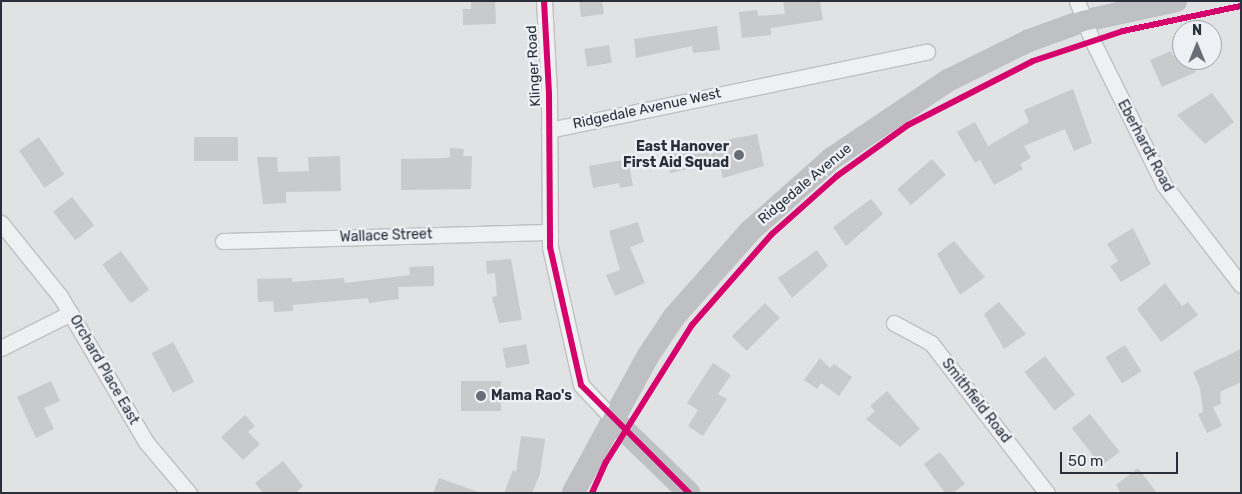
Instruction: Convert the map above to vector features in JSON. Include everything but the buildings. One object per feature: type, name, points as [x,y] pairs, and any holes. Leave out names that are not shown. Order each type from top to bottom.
[{"type":"main road","name":"Ridgedale Avenue","points":[[573,493],[613,419],[674,317],[705,278],[789,194],[831,159],[947,81],[1028,41],[1083,22],[1176,1]]},
{"type":"main road","points":[[613,419],[688,493]]},
{"type":"street","name":"Klinger Road","points":[[544,1],[549,130]]},
{"type":"street","name":"Eberhardt Road","points":[[1077,1],[1083,22],[1164,185],[1241,285]]},
{"type":"street","name":"Ridgedale Avenue West","points":[[549,130],[927,52]]},
{"type":"street","points":[[549,130],[550,232],[565,327],[581,385],[613,419]]},
{"type":"street","name":"Orchard Place East","points":[[1,223],[71,313],[141,435],[189,493]]},
{"type":"street","name":"Wallace Street","points":[[223,241],[550,232]]},
{"type":"street","points":[[1,348],[71,313]]},
{"type":"street","name":"Smithfield Road","points":[[894,323],[930,343],[1047,493]]},
{"type":"cycle path","points":[[544,1],[549,94],[550,247],[581,385],[689,493]]},
{"type":"cycle path","points":[[592,493],[606,462],[692,325],[772,234],[837,176],[908,125],[1033,61],[1123,31],[1241,6]]},
{"type":"place","name":"East Hanover First Aid Squad","points":[[739,155]]},
{"type":"place","name":"Mama Rao's","points":[[481,396]]}]
